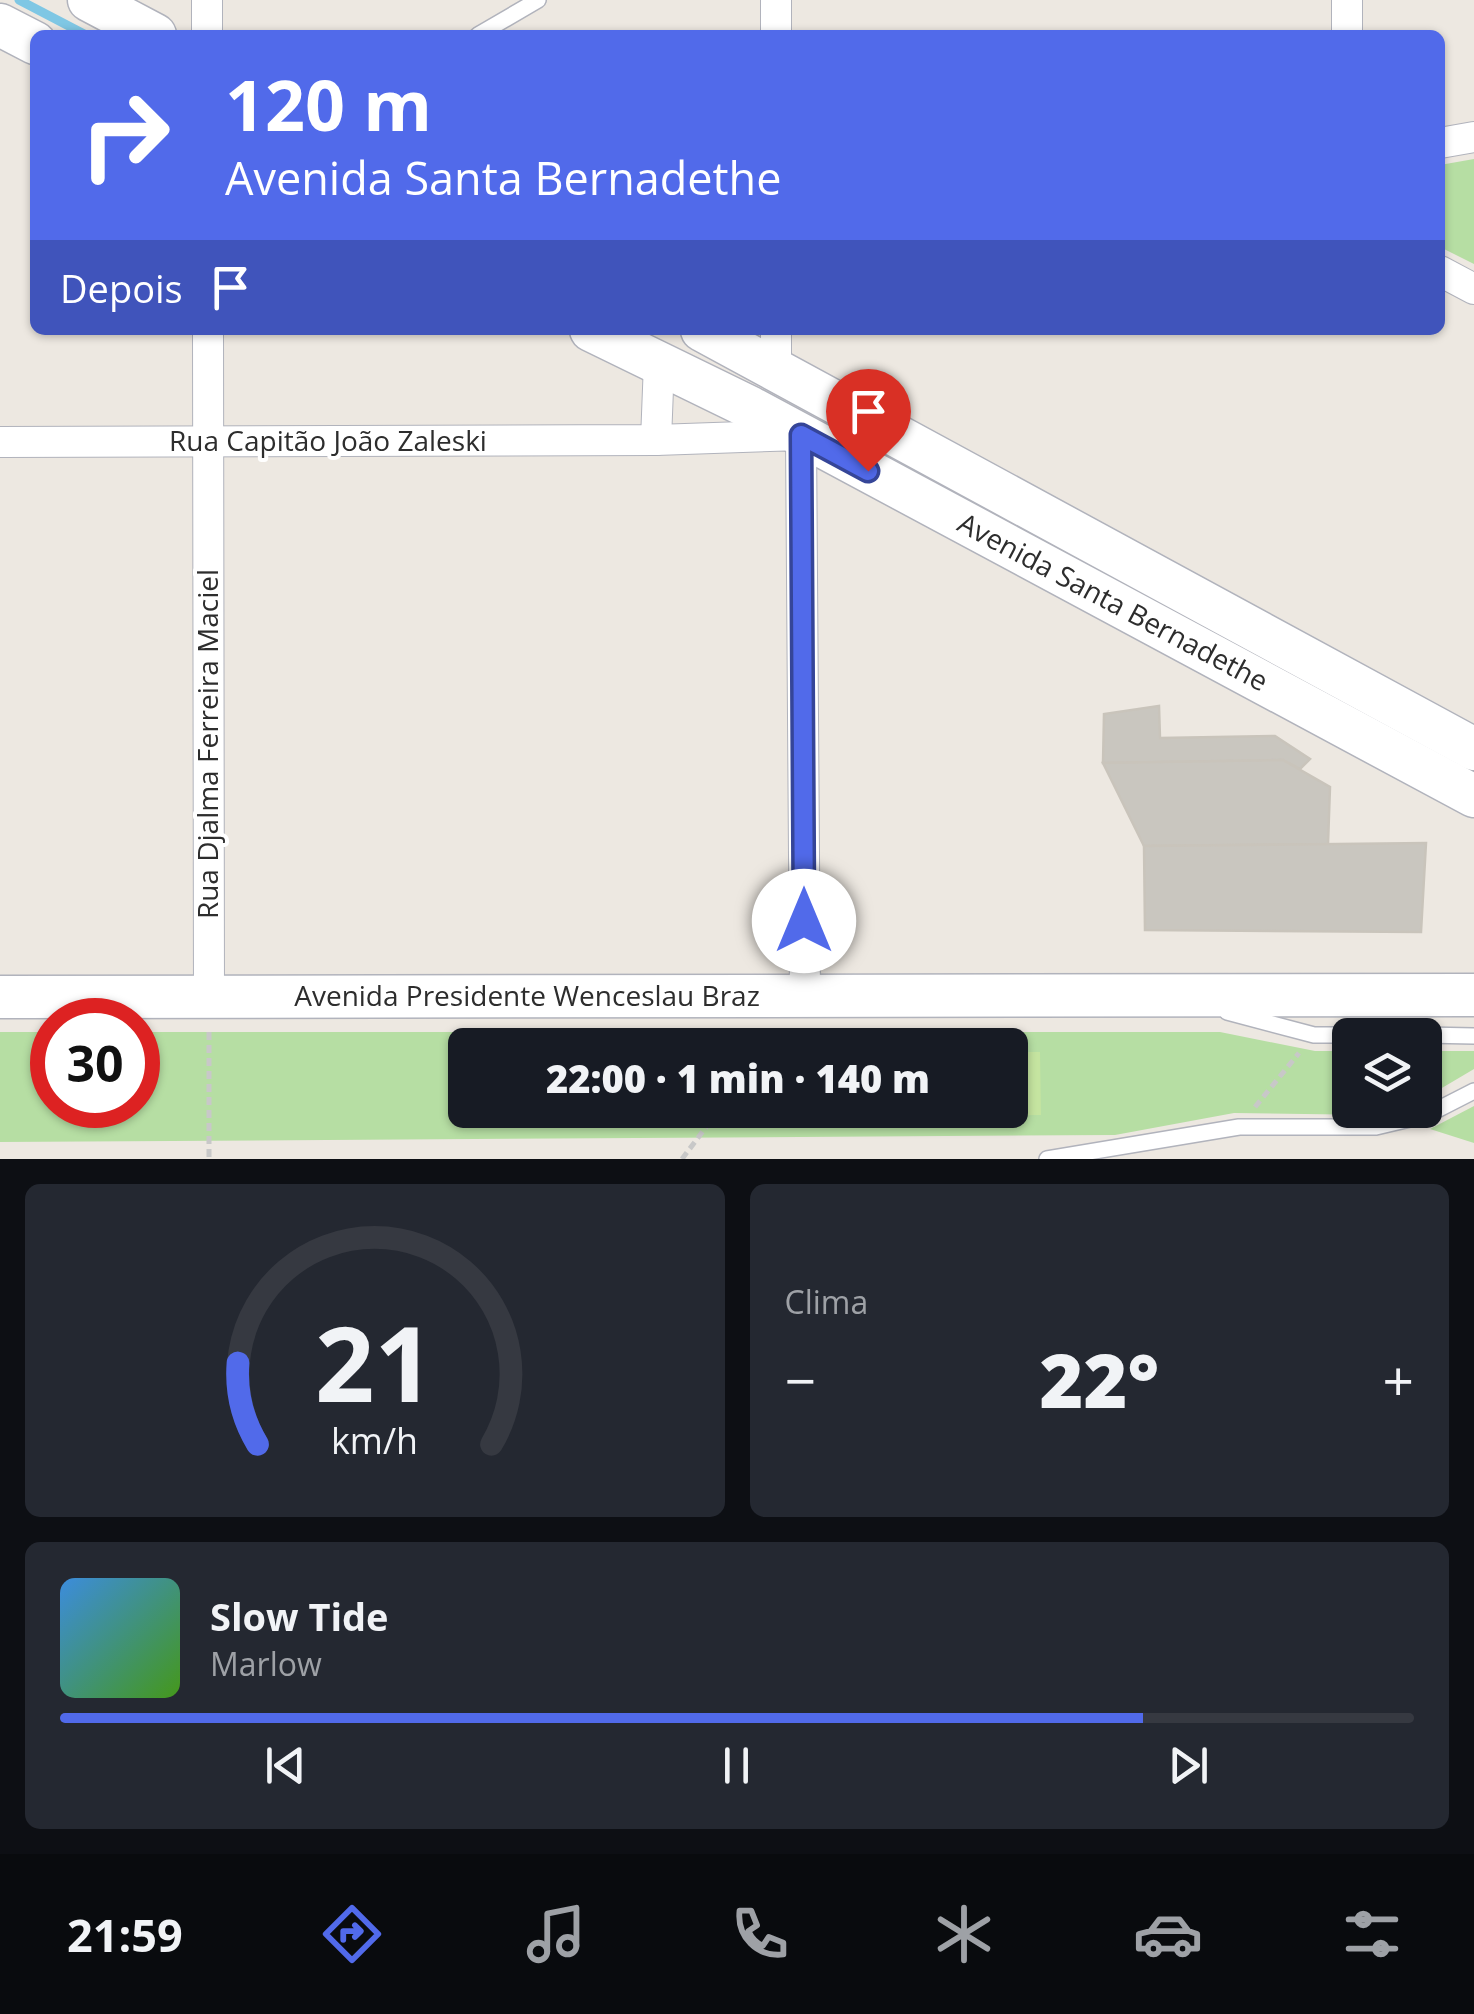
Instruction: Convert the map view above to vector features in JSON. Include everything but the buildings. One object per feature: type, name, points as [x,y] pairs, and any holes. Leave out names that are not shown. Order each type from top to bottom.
[{"type":"main road","points":[[89,0],[146,30]]},
{"type":"main road","points":[[0,25],[30,41]]},
{"type":"main road","name":"Avenida Santa Bernadethe","points":[[601,335],[801,435],[1474,796]]},
{"type":"main road","name":"Avenida Santa Bernadethe","points":[[720,335],[776,350],[1474,748]]},
{"type":"main road","name":"Avenida Presidente Wenceslau Braz","points":[[0,997],[1474,995]]},
{"type":"street","points":[[207,0],[207,30]]},
{"type":"street","points":[[776,0],[776,30]]},
{"type":"street","points":[[1347,0],[1347,30]]},
{"type":"street","points":[[1445,142],[1474,137]]},
{"type":"street","points":[[1445,274],[1474,289]]},
{"type":"street","name":"Rua Djalma Ferreira Maciel","points":[[208,335],[208,997]]},
{"type":"street","points":[[656,440],[660,363]]},
{"type":"street","points":[[801,435],[804,996]]},
{"type":"street","name":"Rua Capitão João Zaleski","points":[[0,442],[656,440],[801,435]]},
{"type":"lane","points":[[487,30],[538,0]]},
{"type":"lane","points":[[1164,996],[1314,1034],[1332,1034]]},
{"type":"lane","points":[[1442,1035],[1474,1036]]},
{"type":"lane","points":[[1047,1159],[1239,1127],[1376,1128],[1427,1116],[1474,1090]]},
{"type":"path","points":[[208,997],[209,1159]]},
{"type":"path","points":[[1239,1127],[1314,1034]]},
{"type":"path","points":[[682,1159],[705,1128]]},
{"type":"green space","points":[[1474,159],[1474,264],[1445,250],[1445,164]]},
{"type":"green space","points":[[0,1032],[30,1032],[30,1128],[160,1128],[160,1032],[448,1032],[448,1128],[1028,1128],[1028,1032],[1220,1032],[1332,1051],[1332,1114],[1234,1113],[1115,1135],[0,1142]]},
{"type":"green space","points":[[1442,1051],[1474,1051],[1474,1069],[1442,1088]]},
{"type":"green space","points":[[1028,1052],[1040,1052],[1041,1115],[1028,1115]]},
{"type":"green space","points":[[1474,1106],[1474,1143],[1430,1129],[1442,1128],[1442,1123]]},
{"type":"waterway","points":[[19,0],[76,30]]},
{"type":"route","points":[[804,921],[801,435],[868,471]]}]
